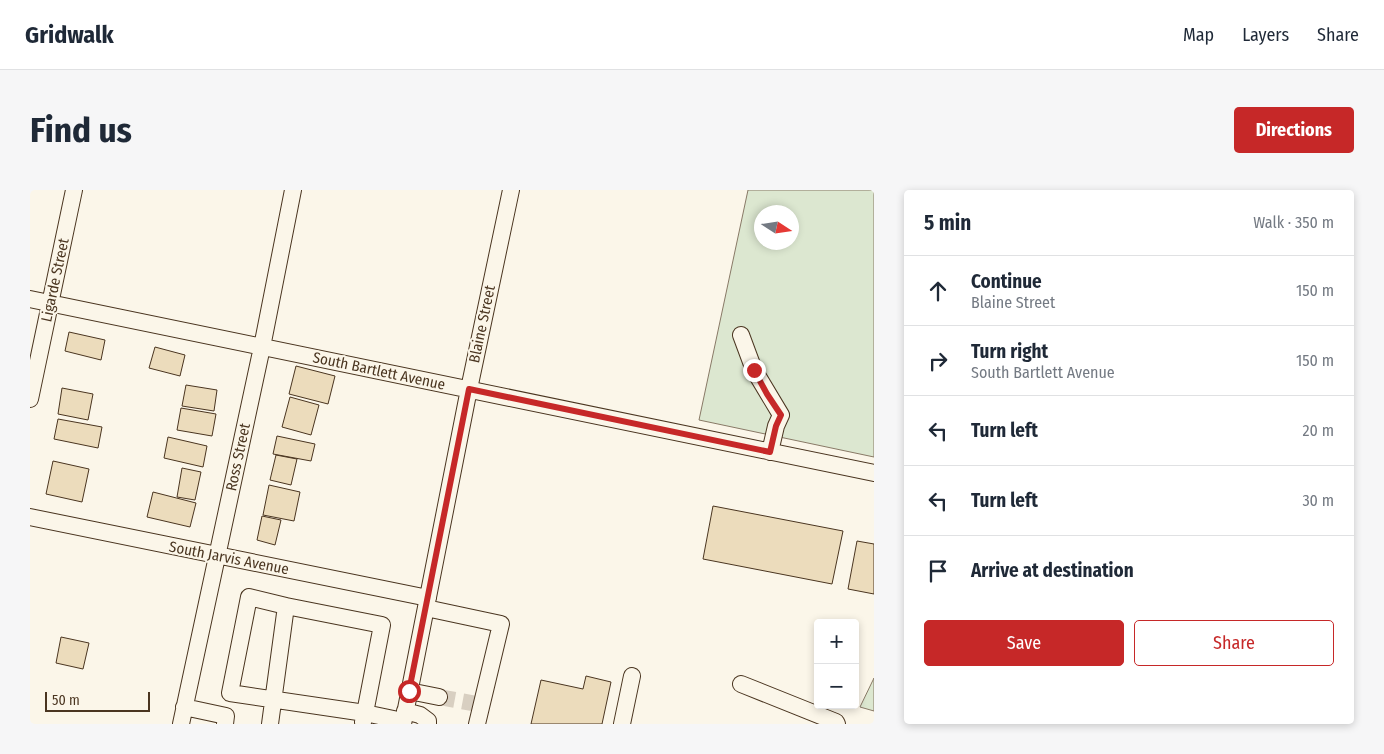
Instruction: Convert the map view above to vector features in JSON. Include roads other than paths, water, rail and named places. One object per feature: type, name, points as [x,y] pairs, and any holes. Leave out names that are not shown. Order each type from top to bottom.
[{"type":"street","name":"Ligarde Street","points":[[30,400],[74,190]]},
{"type":"street","name":"Ross Street","points":[[181,724],[262,347],[293,190]]},
{"type":"street","name":"Blaine Street","points":[[404,719],[469,389],[511,190]]},
{"type":"street","name":"South Bartlett Avenue","points":[[30,299],[874,473]]},
{"type":"street","points":[[741,335],[754,370],[781,415],[776,426],[770,452]]},
{"type":"street","name":"South Jarvis Avenue","points":[[30,517],[427,603],[501,624],[479,704],[477,724]]},
{"type":"street","points":[[184,708],[225,720],[249,597],[382,625],[364,719]]},
{"type":"street","points":[[270,724],[272,698],[286,606]]},
{"type":"street","points":[[622,724],[632,676]]},
{"type":"street","points":[[741,684],[837,724]]},
{"type":"street","points":[[409,691],[439,697]]},
{"type":"street","points":[[230,693],[272,698],[364,719],[404,719],[420,715],[428,721],[428,724]]},
{"type":"tunnel","points":[[439,697],[477,704]]}]
